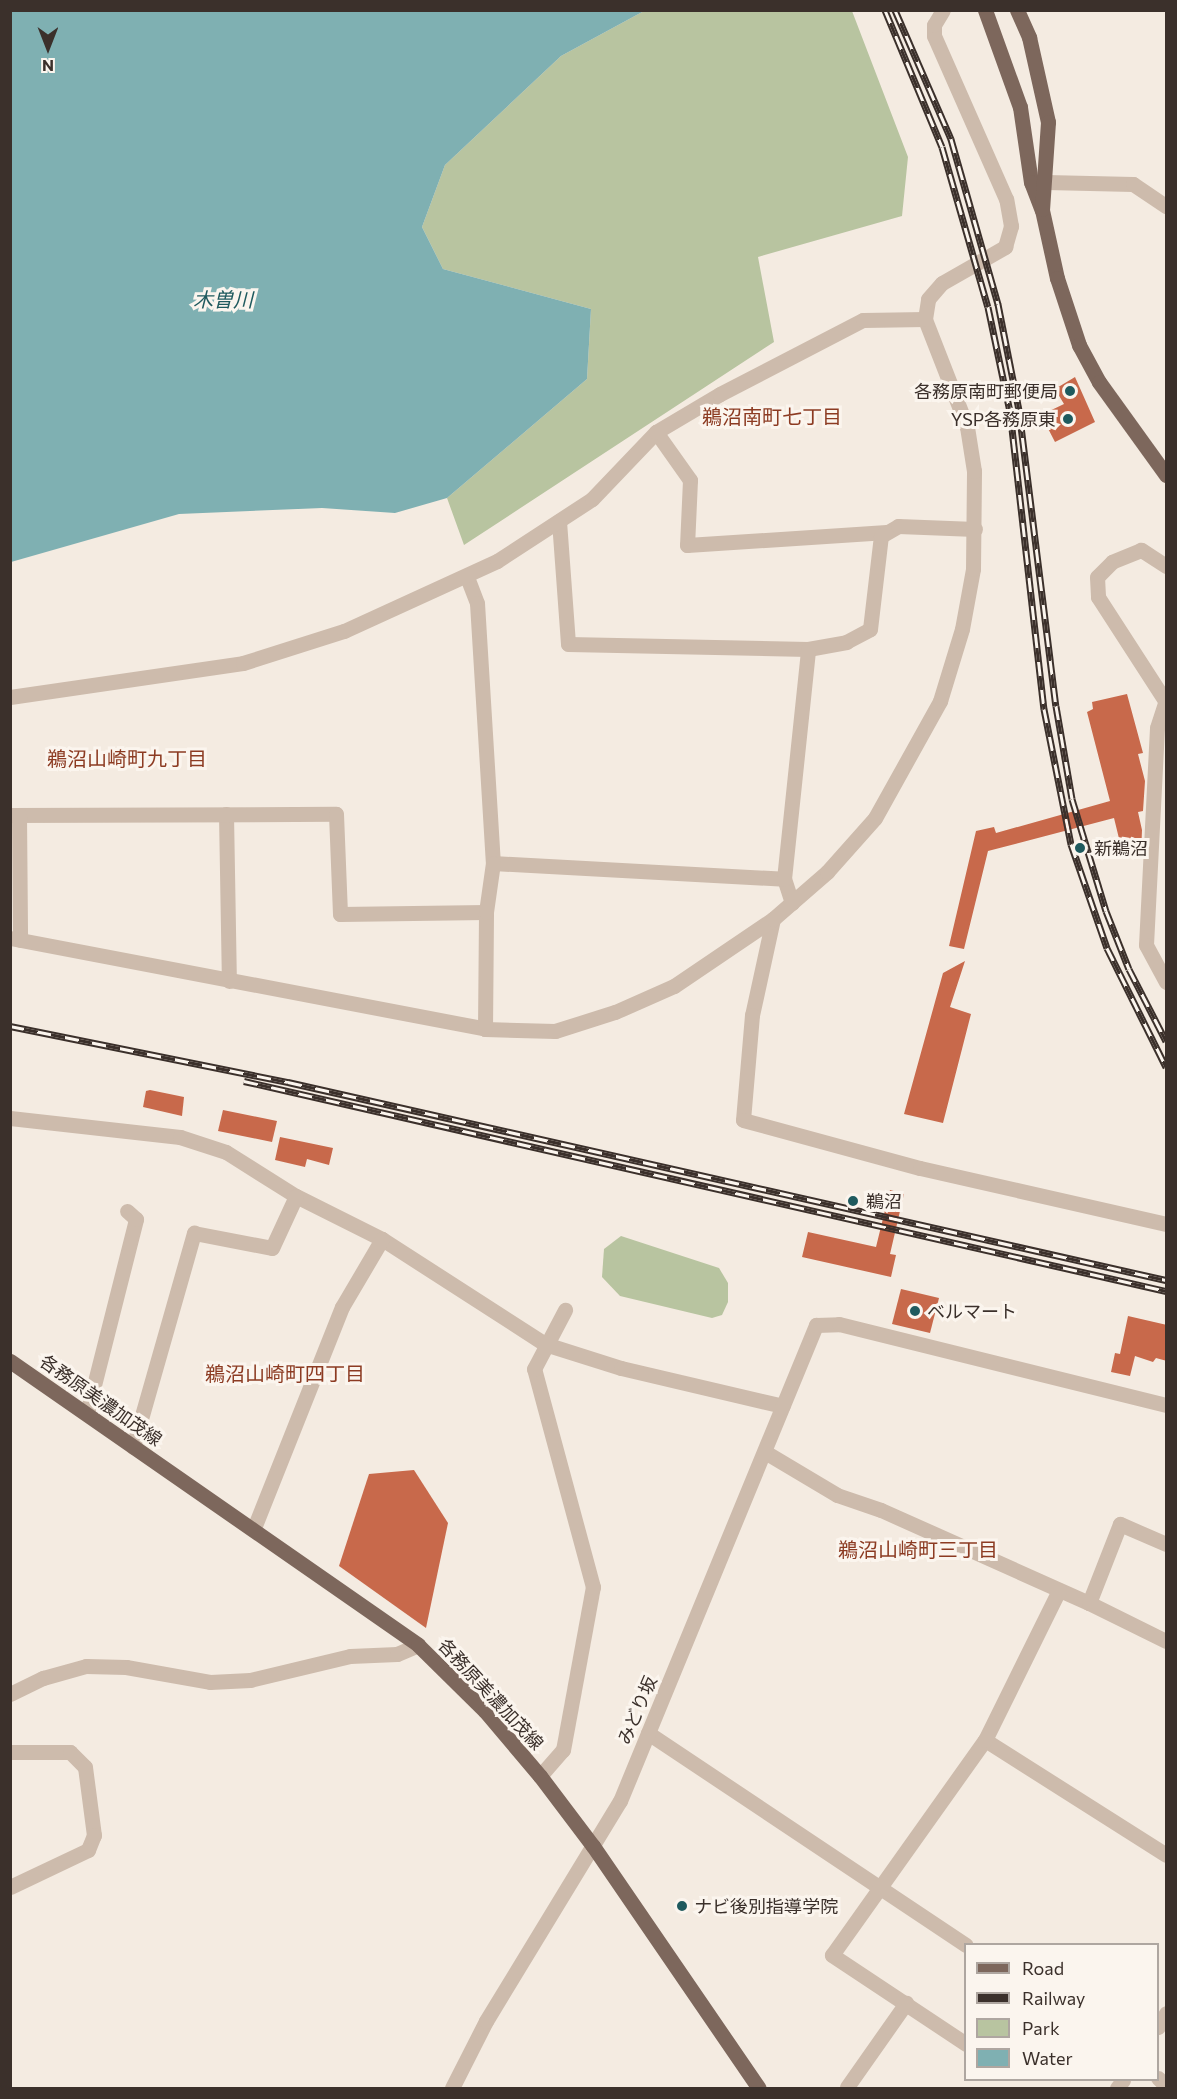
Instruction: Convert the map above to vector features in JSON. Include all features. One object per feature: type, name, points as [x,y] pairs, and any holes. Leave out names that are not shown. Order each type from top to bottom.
[{"type":"main road","points":[[986,10],[1020,107],[1031,182],[1042,210],[1057,278],[1079,345],[1099,382],[1167,475]]},
{"type":"main road","points":[[1017,10],[1029,37],[1048,122],[1046,182],[1042,210]]},
{"type":"main road","name":"各務原美濃加茂線","points":[[10,1361],[254,1528],[418,1646],[485,1711],[540,1776],[593,1846],[759,2088]]},
{"type":"street","points":[[486,912],[339,914],[336,814],[15,815],[15,939],[484,1029],[555,1031],[615,1012],[674,986],[773,919],[792,903],[868,828],[940,701],[962,629],[975,529],[974,471],[966,427],[926,319],[928,299],[942,283],[1005,247],[1011,226],[1006,199],[934,36],[934,25],[943,10]]},
{"type":"street","points":[[1046,182],[1133,184],[1167,206]]},
{"type":"street","points":[[10,697],[243,663],[344,631],[467,577],[592,499],[656,432],[862,320],[926,319]]},
{"type":"street","points":[[656,432],[690,480],[687,545],[887,532]]},
{"type":"street","points":[[559,521],[568,644],[808,649],[846,642],[870,629],[881,536],[898,526],[975,529]]},
{"type":"street","points":[[1167,566],[1141,550],[1112,562],[1097,577],[1098,597],[1166,701],[1157,728],[1146,945],[1167,982]]},
{"type":"street","points":[[467,577],[477,603],[492,863],[486,912],[484,1029]]},
{"type":"street","points":[[792,903],[784,879],[808,649]]},
{"type":"street","points":[[226,814],[230,981]]},
{"type":"street","points":[[492,863],[784,879]]},
{"type":"street","points":[[773,919],[752,1015],[743,1120],[920,1168],[1167,1224]]},
{"type":"street","points":[[10,1118],[180,1137],[226,1152],[296,1196],[382,1239],[434,1271],[512,1326],[545,1344],[621,1368],[783,1406]]},
{"type":"street","points":[[133,1447],[194,1233],[272,1248],[296,1196]]},
{"type":"street","points":[[87,1413],[136,1219],[127,1210]]},
{"type":"street","points":[[254,1528],[342,1307],[382,1239]]},
{"type":"street","points":[[540,1776],[563,1750],[593,1587],[534,1369],[545,1344],[565,1310]]},
{"type":"street","name":"みどり坂","points":[[453,2088],[486,2021],[620,1801],[816,1325],[839,1324],[1167,1405]]},
{"type":"street","points":[[765,1452],[837,1495],[881,1510],[1089,1603],[1167,1641]]},
{"type":"street","points":[[1089,1603],[1120,1524],[1167,1544]]},
{"type":"street","points":[[964,2043],[832,1955],[985,1740],[1059,1590]]},
{"type":"street","points":[[10,1694],[43,1678],[86,1666],[126,1668],[210,1682],[250,1680],[350,1656],[397,1654],[418,1646]]},
{"type":"street","points":[[648,1733],[880,1885],[964,1944]]},
{"type":"street","points":[[985,1740],[1167,1856]]},
{"type":"street","points":[[10,1752],[70,1752],[85,1767],[94,1835],[88,1850],[10,1887]]},
{"type":"street","points":[[847,2087],[906,2003]]},
{"type":"green space","points":[[644,11],[852,11],[908,157],[902,216],[758,257],[774,342],[464,545],[447,498],[587,379],[591,309],[443,269],[422,227],[445,165],[561,56]]},
{"type":"green space","points":[[621,1236],[719,1268],[728,1283],[728,1302],[722,1315],[712,1318],[620,1296],[602,1277],[604,1249]]},
{"type":"water","name":"木曽川","points":[[11,10],[644,11],[561,56],[445,165],[422,227],[443,269],[591,309],[587,379],[447,498],[395,513],[322,508],[179,514],[11,562]]},
{"type":"building","name":"YSP各務原東","points":[[1075,377],[1095,422],[1055,442],[1041,415],[1064,404],[1055,389]]},
{"type":"building","points":[[1127,694],[1143,753],[1138,754],[1145,781],[1143,811],[1138,812],[1142,830],[1141,855],[1124,859],[1114,818],[988,851],[964,949],[949,946],[976,831],[994,827],[996,833],[1110,801],[1087,712],[1093,709],[1092,702]]},
{"type":"building","points":[[965,961],[950,1007],[971,1014],[943,1123],[904,1114],[943,973]]},
{"type":"building","points":[[146,1091],[184,1097],[182,1116],[143,1107]]},
{"type":"building","points":[[223,1110],[277,1121],[272,1142],[218,1131]]},
{"type":"building","points":[[280,1137],[333,1148],[329,1165],[307,1159],[305,1167],[275,1160]]},
{"type":"building","name":"鵜沼","points":[[890,1190],[904,1194],[890,1254],[896,1255],[891,1277],[802,1257],[808,1232],[876,1247]]},
{"type":"building","name":"ベルマート","points":[[901,1289],[939,1298],[930,1333],[892,1324]]},
{"type":"building","points":[[1128,1316],[1167,1325],[1167,1361],[1156,1358],[1153,1362],[1135,1356],[1130,1376],[1111,1372],[1115,1353],[1120,1354]]},
{"type":"building","points":[[414,1470],[448,1523],[426,1628],[339,1566],[369,1474]]},
{"type":"railway","points":[[885,10],[942,147],[988,307],[1010,411],[1044,709],[1071,844],[1107,948],[1166,1067]]},
{"type":"railway","points":[[895,10],[951,139],[998,304],[1019,410],[1056,706],[1072,799],[1106,911],[1129,969],[1166,1041]]},
{"type":"railway","points":[[10,1026],[288,1082],[1166,1280]]},
{"type":"railway","points":[[244,1081],[1166,1291]]},
{"type":"place","name":"各務原南町郵便局","points":[[1070,391]]},
{"type":"place","name":"YSP各務原東","points":[[1068,419]]},
{"type":"place","name":"新鵜沼","points":[[1080,848]]},
{"type":"place","name":"鵜沼","points":[[853,1201]]},
{"type":"place","name":"ベルマート","points":[[915,1311]]},
{"type":"place","name":"ナビ後別指導学院","points":[[682,1906]]},
{"type":"district","name":"鵜沼南町七丁目","points":[[772,416]]},
{"type":"district","name":"鵜沼山崎町九丁目","points":[[127,758]]},
{"type":"district","name":"鵜沼山崎町四丁目","points":[[285,1373]]},
{"type":"district","name":"鵜沼山崎町三丁目","points":[[918,1549]]}]
